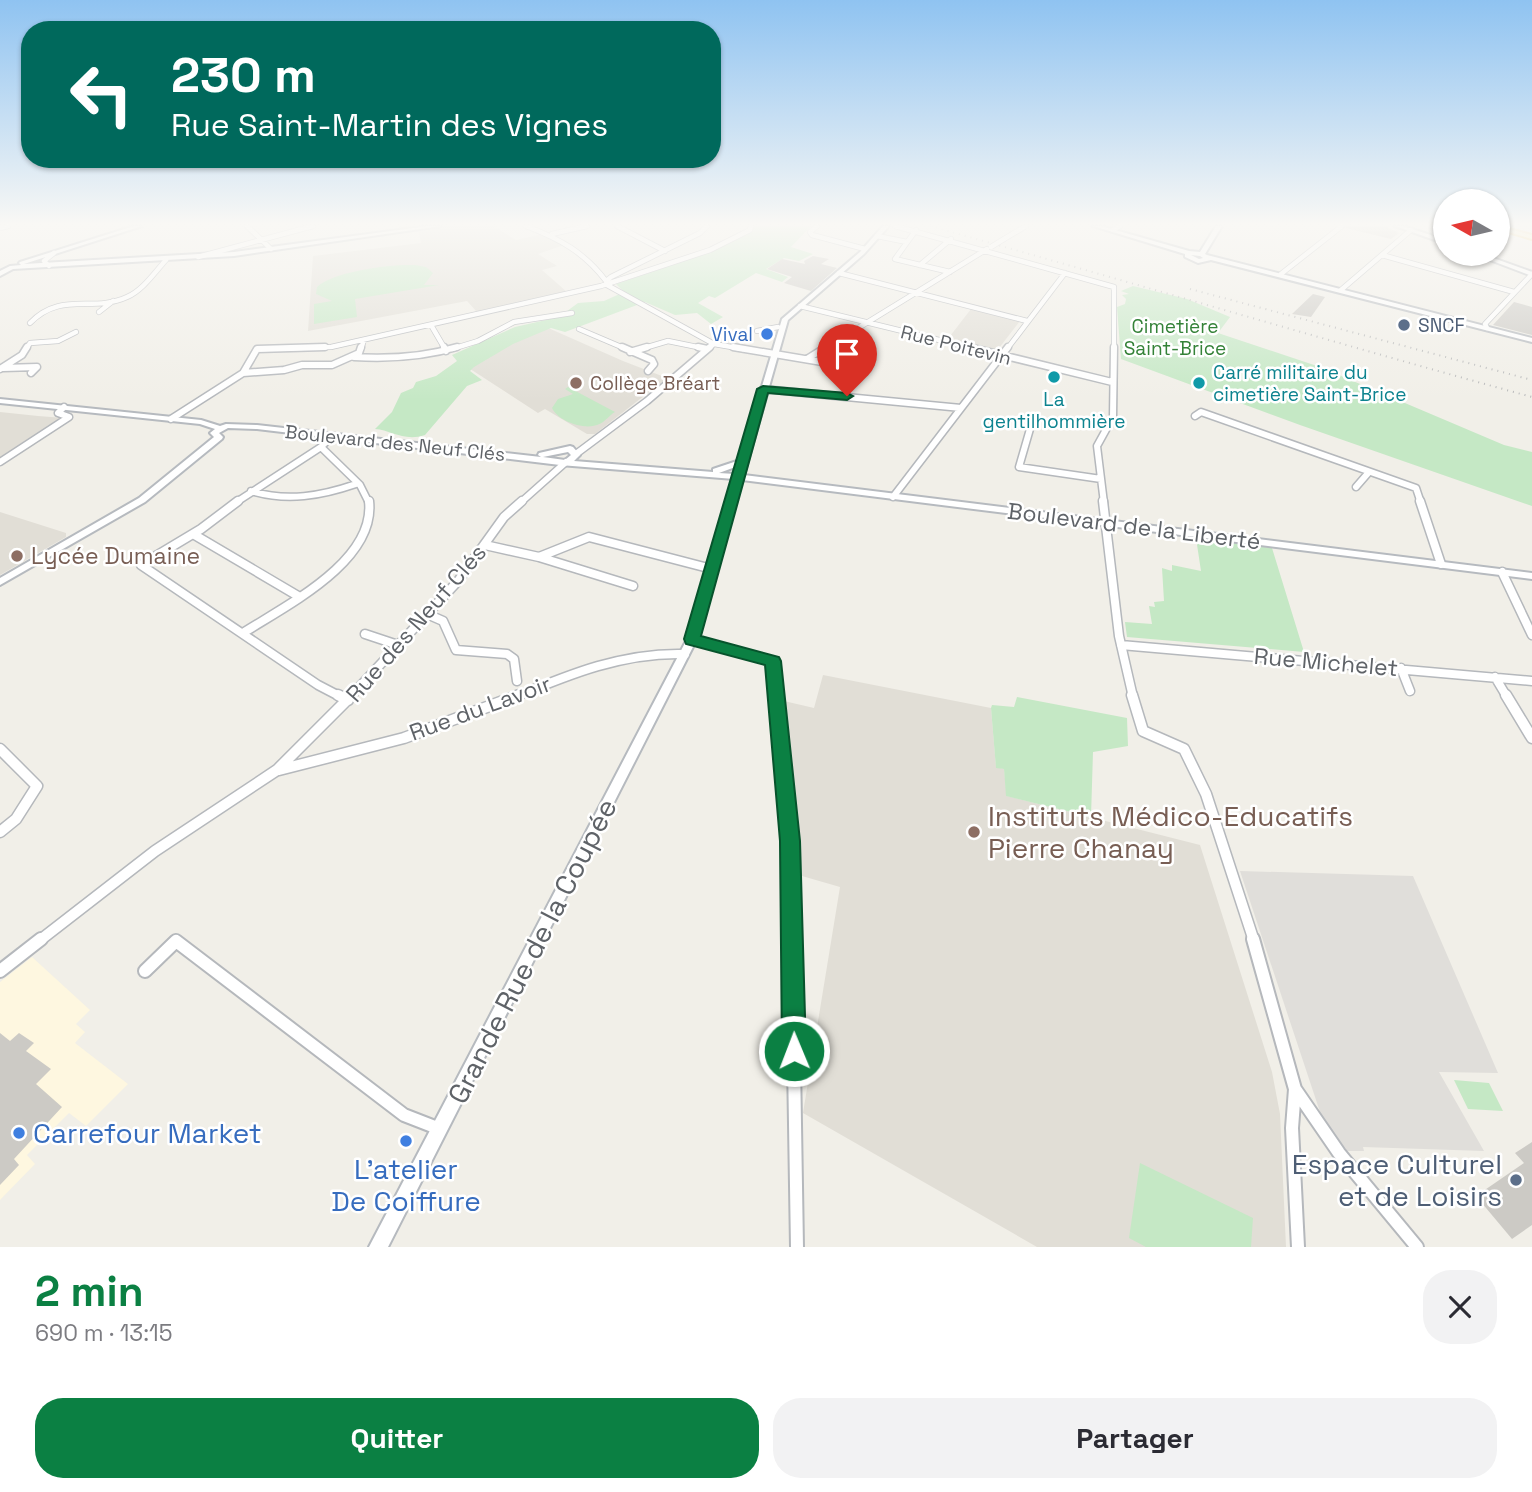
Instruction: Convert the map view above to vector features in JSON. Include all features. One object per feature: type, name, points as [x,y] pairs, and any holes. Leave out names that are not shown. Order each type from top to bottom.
[{"type":"main road","name":"Grande Rue de la Coupée","points":[[378,1247],[692,639],[736,477],[785,319],[826,284]]},
{"type":"main road","points":[[1319,284],[1532,340]]},
{"type":"main road","points":[[0,401],[201,422],[219,433],[142,500],[0,582]]},
{"type":"main road","name":"Boulevard des Neuf Clés","points":[[219,433],[234,430],[270,430],[521,457],[554,458],[575,454]]},
{"type":"main road","points":[[575,454],[716,474],[742,462]]},
{"type":"main road","points":[[575,454],[736,477]]},
{"type":"main road","points":[[716,474],[733,492]]},
{"type":"main road","name":"Boulevard de la Liberté","points":[[736,477],[1532,576]]},
{"type":"street","points":[[99,312],[113,301],[133,293],[142,284]]},
{"type":"street","points":[[172,419],[243,373],[257,349],[331,347],[602,284]]},
{"type":"street","points":[[608,284],[713,344],[834,364]]},
{"type":"street","points":[[883,284],[1027,321]]},
{"type":"street","points":[[807,359],[931,284]]},
{"type":"street","points":[[893,497],[1056,284]]},
{"type":"street","points":[[1104,284],[1114,287],[1113,417],[1097,446],[1121,645],[1139,725],[1143,732],[1184,749],[1206,794],[1272,998],[1295,1089],[1292,1128],[1298,1247]]},
{"type":"street","points":[[1341,290],[1348,284]]},
{"type":"street","points":[[1486,284],[1514,292]]},
{"type":"street","points":[[1487,327],[1485,324],[1522,284]]},
{"type":"street","points":[[553,314],[555,297]]},
{"type":"street","points":[[30,323],[44,309],[58,304],[113,301]]},
{"type":"street","name":"Rue Poitevin","points":[[800,306],[1112,382]]},
{"type":"street","points":[[492,311],[514,322]]},
{"type":"street","points":[[243,373],[284,370],[302,365],[332,365],[354,357],[404,358],[446,351],[478,341],[514,322],[572,313]]},
{"type":"street","points":[[431,325],[446,351]]},
{"type":"street","points":[[757,331],[778,327]]},
{"type":"street","points":[[579,329],[652,360],[654,364],[648,371]]},
{"type":"street","points":[[1,366],[22,355],[30,343],[58,341],[76,332]]},
{"type":"street","points":[[354,357],[364,347],[364,340]]},
{"type":"street","points":[[630,352],[668,341],[707,349]]},
{"type":"street","name":"Rue des Neuf Clés","points":[[277,770],[348,701],[458,581],[504,517],[551,472],[613,426],[713,344]]},
{"type":"street","points":[[299,348],[296,358],[302,365]]},
{"type":"street","points":[[1,366],[37,367],[31,373]]},
{"type":"street","points":[[763,389],[961,408]]},
{"type":"street","points":[[0,462],[69,417],[58,413],[64,407]]},
{"type":"street","points":[[1195,416],[1201,412],[1416,488],[1440,564]]},
{"type":"street","points":[[1030,429],[1019,467],[1101,479]]},
{"type":"street","points":[[332,436],[321,447],[251,491],[193,534],[141,565],[318,685],[348,701]]},
{"type":"street","points":[[243,633],[328,577],[360,544],[372,515],[370,501],[321,447]]},
{"type":"street","name":"Rue des Neuf Clés","points":[[551,472],[554,458]]},
{"type":"street","points":[[1356,487],[1368,472]]},
{"type":"street","points":[[251,491],[270,496],[298,498],[334,492],[356,484]]},
{"type":"street","points":[[193,534],[298,596]]},
{"type":"street","points":[[539,556],[589,537],[712,569]]},
{"type":"street","points":[[485,545],[539,556],[633,586]]},
{"type":"street","points":[[1502,572],[1532,635]]},
{"type":"street","points":[[427,614],[443,621],[456,650],[507,654],[514,659],[517,681]]},
{"type":"street","points":[[365,634],[398,645]]},
{"type":"street","points":[[692,639],[773,661],[790,841],[797,1247]]},
{"type":"street","name":"Rue Michelet","points":[[1121,645],[1532,681]]},
{"type":"street","name":"Rue du Lavoir","points":[[277,770],[316,764],[447,724],[570,676],[657,653],[685,654]]},
{"type":"street","points":[[1401,668],[1410,691]]},
{"type":"street","points":[[1495,677],[1532,738]]},
{"type":"street","points":[[0,749],[37,786],[16,819],[0,832]]},
{"type":"street","points":[[0,971],[155,851],[277,770]]},
{"type":"street","points":[[145,971],[176,941],[404,1115],[440,1129]]},
{"type":"street","points":[[1295,1089],[1339,1153],[1417,1247]]},
{"type":"shaded area","points":[[311,284],[558,284],[567,292],[477,312],[467,301],[308,331]]},
{"type":"shaded area","points":[[971,309],[1020,321],[996,352],[947,340]]},
{"type":"shaded area","name":"Collège Bréart","points":[[546,327],[667,378],[595,434],[587,434],[545,409],[538,413],[461,363]]},
{"type":"shaded area","points":[[0,412],[38,416],[64,418],[0,460]]},
{"type":"shaded area","name":"Lycée Dumaine","points":[[0,512],[66,533],[66,537],[0,575]]},
{"type":"shaded area","points":[[823,675],[991,708],[996,767],[1004,769],[1007,796],[1200,845],[1272,1072],[1280,1114],[1286,1247],[1037,1247],[803,1113],[840,887],[802,876],[784,701],[814,708]]},
{"type":"shaded area","points":[[1240,871],[1413,876],[1498,1073],[1439,1072],[1484,1151],[1363,1147],[1364,1151],[1344,1151],[1321,1115]]},
{"type":"shaded area","points":[[32,957],[90,1010],[76,1024],[85,1032],[75,1043],[128,1084],[86,1126],[69,1113],[27,1155],[35,1164],[0,1200],[0,982]]},
{"type":"green space","points":[[321,284],[439,285],[355,299],[357,317],[314,324],[314,304],[332,301],[316,294],[317,287]]},
{"type":"green space","points":[[616,284],[738,284],[715,298],[709,296],[698,303],[723,317],[711,324],[697,313],[675,315],[645,302],[565,332],[551,328],[513,344],[474,367],[470,371],[482,380],[467,386],[425,435],[411,437],[375,429],[392,412],[401,393],[413,388],[416,382],[436,376],[457,361],[452,355],[515,327],[559,317],[578,303],[604,301],[624,292]]},
{"type":"green space","name":"Cimetière Saint-Brice","points":[[1133,286],[1187,299],[1230,317],[1218,333],[1320,367],[1504,445],[1532,452],[1532,506],[1121,359],[1117,307],[1125,304],[1126,299],[1122,295],[1129,294],[1121,291]]},
{"type":"green space","points":[[568,387],[615,412],[603,422],[591,426],[565,420],[552,408],[558,399],[573,394],[565,389]]},
{"type":"green space","points":[[1196,538],[1272,548],[1304,652],[1127,637],[1125,622],[1152,624],[1149,606],[1155,607],[1154,602],[1164,601],[1162,568],[1172,571],[1172,565],[1201,571]]},
{"type":"green space","points":[[1017,697],[1127,718],[1128,746],[1093,752],[1091,817],[1006,796],[1004,769],[996,768],[991,708],[992,705],[1014,707]]},
{"type":"green space","points":[[1454,1080],[1489,1083],[1503,1111],[1468,1109]]},
{"type":"green space","points":[[1140,1163],[1253,1218],[1251,1247],[1146,1247],[1129,1238]]},
{"type":"building","points":[[788,284],[819,284],[811,291]]},
{"type":"building","points":[[1313,294],[1325,297],[1311,317],[1292,314]]},
{"type":"building","points":[[1514,302],[1532,307],[1532,335],[1493,325]]},
{"type":"building","name":"Carrefour Market","points":[[0,1033],[10,1041],[19,1033],[34,1043],[26,1051],[51,1069],[36,1084],[62,1107],[14,1159],[19,1165],[0,1185]]},
{"type":"building","name":"Espace Culturel et de Loisirs","points":[[1532,1142],[1532,1225],[1512,1239],[1476,1196],[1524,1163],[1515,1153]]},
{"type":"railway","points":[[1133,284],[1532,397]]},
{"type":"railway","points":[[1190,289],[1532,380]]},
{"type":"place","name":"SNCF","points":[[1404,325]]},
{"type":"place","name":"Vival","points":[[767,334]]},
{"type":"place","name":"La gentilhommière","points":[[1054,377]]},
{"type":"place","name":"Collège Bréart","points":[[576,383]]},
{"type":"place","name":"Carré militaire du cimetière Saint-Brice","points":[[1199,383]]},
{"type":"place","name":"Lycée Dumaine","points":[[17,556]]},
{"type":"place","name":"Instituts Médico-Educatifs Pierre Chanay","points":[[974,832]]},
{"type":"place","name":"Carrefour Market","points":[[19,1133]]},
{"type":"place","name":"L’atelier De Coiffure","points":[[406,1141]]},
{"type":"place","name":"Espace Culturel et de Loisirs","points":[[1516,1180]]},
{"type":"route","points":[[794,1051],[790,841],[779,749],[773,661],[767,657],[692,639],[763,389],[847,396]]}]
